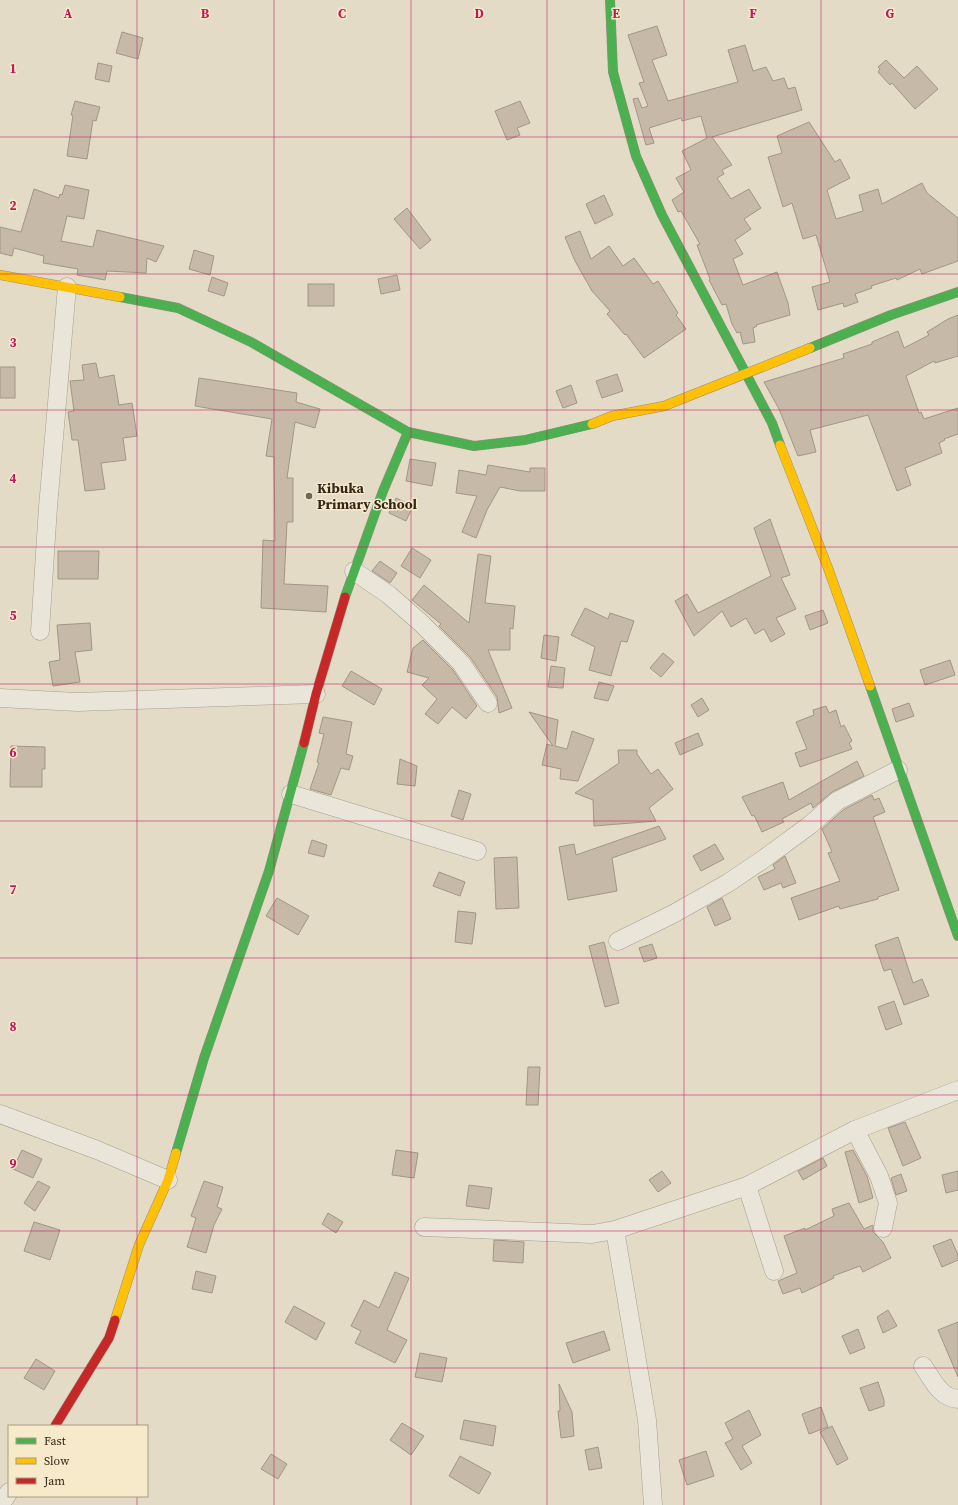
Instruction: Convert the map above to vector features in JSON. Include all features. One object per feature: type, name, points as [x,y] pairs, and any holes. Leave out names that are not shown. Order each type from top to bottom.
[{"type":"street","points":[[610,0],[613,72],[636,156],[662,215],[744,374],[772,423],[828,568],[898,770],[958,936]]},
{"type":"street","points":[[0,275],[178,308],[251,342],[408,432],[474,446],[525,440],[584,427],[612,416],[664,406],[891,315],[958,292]]},
{"type":"street","points":[[40,631],[48,507],[67,287]]},
{"type":"street","points":[[56,1425],[109,1338],[139,1245],[168,1180],[204,1058],[269,871],[291,794],[316,694],[344,599],[383,491],[408,432]]},
{"type":"street","points":[[354,572],[389,595],[421,623],[461,663],[488,703]]},
{"type":"street","points":[[0,698],[78,702],[316,694]]},
{"type":"street","points":[[618,941],[728,883],[810,825],[837,801],[898,770]]},
{"type":"street","points":[[291,794],[477,851]]},
{"type":"street","points":[[424,1227],[592,1234],[614,1230],[747,1186],[855,1130],[958,1090]]},
{"type":"street","points":[[0,1114],[97,1150],[168,1180]]},
{"type":"street","points":[[855,1130],[879,1176],[888,1203],[883,1228]]},
{"type":"street","points":[[747,1186],[774,1271]]},
{"type":"street","points":[[614,1230],[647,1420],[653,1505]]},
{"type":"street","points":[[923,1366],[940,1391],[950,1398],[958,1399]]},
{"type":"street","points":[[0,1504],[8,1493]]},
{"type":"building","points":[[657,26],[667,55],[652,60],[668,101],[738,82],[728,50],[745,45],[753,71],[766,67],[773,81],[784,78],[788,89],[795,87],[802,110],[712,137],[732,165],[722,170],[724,174],[717,178],[731,199],[749,189],[761,208],[744,219],[751,229],[735,240],[743,254],[733,259],[743,285],[777,272],[788,303],[790,315],[756,325],[757,326],[753,328],[755,342],[743,344],[740,332],[737,333],[732,324],[726,304],[722,305],[709,280],[710,279],[697,245],[700,244],[681,211],[678,212],[672,200],[684,192],[676,178],[691,170],[682,151],[707,138],[701,116],[682,121],[681,118],[649,128],[654,143],[646,145],[633,99],[638,98],[642,108],[648,106],[639,83],[644,82],[628,35]]},
{"type":"building","points":[[122,32],[143,38],[138,59],[116,53]]},
{"type":"building","points":[[886,60],[904,78],[917,66],[938,89],[915,109],[892,83],[890,85],[878,72],[880,69],[878,67]]},
{"type":"building","points":[[98,63],[112,66],[109,82],[95,79]]},
{"type":"building","points":[[75,101],[100,107],[96,121],[93,120],[87,159],[67,156],[73,115],[71,115]]},
{"type":"building","points":[[520,101],[530,123],[517,128],[520,135],[507,140],[495,111]]},
{"type":"building","points":[[809,122],[835,162],[840,159],[850,178],[827,190],[836,219],[863,211],[859,195],[878,189],[882,204],[922,183],[927,193],[958,218],[958,261],[922,274],[920,269],[897,280],[896,278],[871,286],[872,288],[855,294],[858,302],[844,307],[843,303],[818,310],[812,287],[830,282],[816,235],[803,239],[792,203],[783,207],[768,157],[782,153],[777,136]]},
{"type":"building","points":[[65,185],[89,190],[84,219],[67,216],[61,241],[93,247],[97,230],[164,246],[156,262],[147,258],[146,273],[107,271],[105,280],[77,275],[78,269],[43,263],[44,256],[14,248],[12,256],[0,253],[0,227],[21,232],[34,189],[59,198],[60,194],[62,195]]},
{"type":"building","points":[[604,195],[613,215],[595,224],[586,204]]},
{"type":"building","points":[[407,208],[431,240],[420,249],[394,219]]},
{"type":"building","points":[[580,231],[591,259],[609,246],[623,266],[634,258],[653,284],[658,281],[678,313],[676,315],[686,329],[644,358],[626,334],[625,335],[607,314],[610,311],[592,291],[575,261],[565,237]]},
{"type":"building","points":[[194,250],[214,256],[210,275],[189,269]]},
{"type":"building","points":[[397,275],[400,290],[381,294],[378,279]]},
{"type":"building","points":[[212,277],[228,283],[224,296],[208,291]]},
{"type":"building","points":[[308,284],[334,284],[334,306],[308,306]]},
{"type":"building","points":[[958,315],[958,356],[935,363],[934,361],[906,376],[919,413],[921,412],[924,419],[958,408],[958,434],[944,439],[945,440],[939,443],[942,453],[905,468],[911,485],[897,491],[868,415],[810,430],[816,452],[798,456],[779,409],[764,382],[844,358],[843,354],[872,344],[872,342],[898,331],[904,348],[929,335],[927,332],[948,319]]},
{"type":"building","points":[[96,363],[99,378],[114,375],[119,405],[132,403],[137,436],[123,438],[126,460],[101,463],[105,489],[85,491],[78,440],[72,440],[68,412],[74,411],[70,381],[84,380],[82,365]]},
{"type":"building","points":[[0,367],[15,367],[15,398],[0,398]]},
{"type":"building","points":[[617,374],[623,391],[602,398],[596,381]]},
{"type":"building","points":[[199,378],[297,393],[296,402],[320,409],[315,428],[295,422],[287,478],[293,478],[293,522],[287,522],[284,584],[328,586],[326,612],[261,608],[263,540],[275,541],[274,457],[266,456],[272,419],[195,406]]},
{"type":"building","points":[[571,385],[577,403],[563,408],[556,391]]},
{"type":"building","points":[[410,459],[436,463],[432,486],[406,481]]},
{"type":"building","points":[[488,465],[530,472],[530,468],[545,468],[545,491],[520,491],[500,487],[487,510],[476,538],[462,532],[477,496],[456,493],[459,470],[486,475]]},
{"type":"building","points":[[396,498],[413,506],[406,521],[389,513]]},
{"type":"building","points":[[770,519],[790,575],[781,578],[796,609],[776,618],[785,634],[771,642],[764,629],[755,634],[746,618],[731,627],[722,611],[694,636],[675,601],[687,594],[698,613],[771,576],[754,528]]},
{"type":"building","points":[[412,548],[431,560],[420,578],[401,566]]},
{"type":"building","points":[[58,551],[99,551],[98,579],[58,579]]},
{"type":"building","points":[[478,554],[491,556],[485,603],[515,606],[513,629],[510,628],[510,650],[488,650],[512,708],[499,713],[497,697],[470,657],[439,626],[441,624],[412,600],[424,585],[469,623]]},
{"type":"building","points":[[380,561],[397,573],[390,583],[372,571]]},
{"type":"building","points":[[585,608],[608,619],[610,613],[634,621],[627,642],[621,641],[611,676],[589,670],[595,647],[571,635]]},
{"type":"building","points":[[823,610],[828,623],[810,630],[805,616]]},
{"type":"building","points":[[90,623],[92,650],[75,652],[80,682],[53,686],[49,662],[60,660],[57,625]]},
{"type":"building","points":[[544,635],[559,637],[556,661],[541,658]]},
{"type":"building","points":[[423,640],[453,670],[477,706],[466,719],[452,707],[438,724],[425,714],[437,699],[422,685],[429,678],[407,672],[413,648]]},
{"type":"building","points":[[663,653],[674,662],[661,677],[650,668]]},
{"type":"building","points":[[950,660],[955,675],[925,685],[920,670]]},
{"type":"building","points":[[551,666],[565,668],[563,688],[548,687]]},
{"type":"building","points":[[351,671],[382,689],[374,705],[342,686]]},
{"type":"building","points":[[599,682],[614,686],[608,701],[594,698]]},
{"type":"building","points":[[702,698],[709,710],[698,717],[691,705]]},
{"type":"building","points":[[909,703],[914,716],[896,722],[892,709]]},
{"type":"building","points":[[826,706],[829,713],[836,710],[841,727],[844,725],[852,741],[849,743],[852,749],[800,767],[795,753],[807,749],[796,722],[814,715],[813,710]]},
{"type":"building","points":[[529,712],[558,720],[555,746],[567,749],[572,731],[594,739],[578,781],[560,779],[561,769],[542,765],[547,744],[553,746]]},
{"type":"building","points":[[323,717],[352,722],[346,754],[353,756],[349,770],[341,768],[331,795],[310,789],[319,763],[317,762],[324,734],[319,733]]},
{"type":"building","points":[[698,733],[703,745],[680,755],[675,743]]},
{"type":"building","points":[[11,746],[45,747],[45,769],[42,769],[42,787],[10,787]]},
{"type":"building","points":[[618,750],[637,750],[637,754],[651,774],[658,769],[673,789],[649,808],[656,821],[594,826],[593,800],[575,793],[619,763]]},
{"type":"building","points":[[400,759],[417,766],[415,786],[397,784]]},
{"type":"building","points":[[857,761],[864,776],[832,792],[813,808],[811,803],[782,819],[784,822],[762,832],[754,815],[752,816],[742,797],[783,782],[789,800]]},
{"type":"building","points":[[459,790],[471,794],[463,820],[451,816]]},
{"type":"building","points":[[872,795],[874,800],[879,798],[885,812],[873,817],[899,890],[878,897],[878,899],[840,909],[839,906],[799,920],[791,898],[840,881],[828,853],[832,852],[822,829],[843,810]]},
{"type":"building","points":[[659,826],[666,839],[612,858],[617,891],[568,900],[559,847],[574,844],[576,855]]},
{"type":"building","points":[[312,840],[327,845],[324,857],[308,853]]},
{"type":"building","points":[[715,844],[724,859],[701,871],[693,856]]},
{"type":"building","points":[[785,856],[796,883],[783,888],[781,883],[764,890],[758,877],[775,869],[773,865]]},
{"type":"building","points":[[517,857],[519,908],[496,909],[494,858]]},
{"type":"building","points":[[439,872],[465,882],[460,896],[433,886]]},
{"type":"building","points":[[277,898],[309,916],[298,935],[266,916]]},
{"type":"building","points":[[722,898],[731,919],[715,926],[707,907]]},
{"type":"building","points":[[458,911],[476,913],[472,944],[455,942]]},
{"type":"building","points":[[898,937],[913,983],[922,979],[929,996],[904,1005],[891,969],[884,971],[875,945]]},
{"type":"building","points":[[604,942],[619,1003],[605,1007],[589,946]]},
{"type":"building","points":[[652,944],[657,958],[644,962],[639,948]]},
{"type":"building","points":[[894,1001],[902,1024],[886,1030],[878,1007]]},
{"type":"building","points":[[528,1067],[540,1067],[538,1105],[526,1105]]},
{"type":"building","points":[[905,1122],[921,1158],[903,1166],[888,1128]]},
{"type":"building","points":[[22,1150],[42,1159],[33,1178],[13,1169]]},
{"type":"building","points":[[396,1150],[418,1153],[414,1178],[392,1175]]},
{"type":"building","points":[[853,1150],[867,1176],[873,1198],[859,1203],[845,1152]]},
{"type":"building","points":[[823,1158],[827,1166],[803,1180],[798,1171]]},
{"type":"building","points":[[662,1171],[671,1183],[658,1192],[649,1180]]},
{"type":"building","points":[[958,1171],[958,1190],[946,1193],[942,1175]]},
{"type":"building","points":[[901,1174],[907,1191],[896,1195],[891,1178]]},
{"type":"building","points":[[38,1181],[50,1187],[35,1211],[24,1203]]},
{"type":"building","points":[[204,1181],[223,1187],[217,1207],[222,1209],[214,1225],[206,1253],[187,1247],[196,1218],[191,1216]]},
{"type":"building","points":[[469,1185],[492,1188],[489,1209],[466,1206]]},
{"type":"building","points":[[849,1203],[864,1229],[873,1225],[873,1232],[883,1242],[891,1258],[863,1272],[860,1266],[833,1276],[834,1278],[802,1293],[800,1288],[783,1294],[778,1281],[797,1273],[784,1236],[805,1228],[805,1230],[834,1216],[832,1209]]},
{"type":"building","points":[[328,1213],[343,1222],[336,1233],[322,1224]]},
{"type":"building","points":[[34,1222],[60,1230],[50,1260],[24,1251]]},
{"type":"building","points":[[951,1239],[958,1255],[958,1260],[942,1267],[933,1246]]},
{"type":"building","points":[[494,1240],[524,1242],[523,1263],[493,1261]]},
{"type":"building","points":[[196,1271],[216,1276],[212,1293],[192,1289]]},
{"type":"building","points":[[395,1272],[409,1278],[387,1330],[407,1340],[395,1363],[355,1343],[361,1331],[351,1326],[364,1300],[379,1308]]},
{"type":"building","points":[[294,1306],[325,1323],[316,1340],[285,1322]]},
{"type":"building","points":[[888,1310],[897,1326],[883,1333],[877,1317]]},
{"type":"building","points":[[958,1322],[958,1377],[938,1330]]},
{"type":"building","points":[[858,1329],[865,1348],[850,1354],[842,1336]]},
{"type":"building","points":[[604,1331],[610,1350],[573,1363],[566,1343]]},
{"type":"building","points":[[420,1353],[447,1358],[442,1382],[415,1377]]},
{"type":"building","points":[[36,1359],[55,1371],[44,1390],[24,1378]]},
{"type":"building","points":[[878,1382],[884,1400],[884,1406],[869,1411],[860,1388]]},
{"type":"building","points":[[559,1384],[572,1412],[574,1436],[561,1438],[558,1411],[560,1411]]},
{"type":"building","points":[[821,1407],[828,1427],[809,1434],[802,1414]]},
{"type":"building","points":[[749,1410],[761,1435],[742,1446],[752,1463],[741,1470],[725,1443],[733,1439],[725,1423]]},
{"type":"building","points":[[464,1420],[496,1426],[493,1446],[460,1439]]},
{"type":"building","points":[[402,1423],[424,1436],[411,1455],[390,1440]]},
{"type":"building","points":[[832,1426],[848,1459],[837,1465],[820,1432]]},
{"type":"building","points":[[598,1447],[602,1468],[589,1470],[585,1450]]},
{"type":"building","points":[[706,1451],[714,1476],[687,1485],[679,1460]]},
{"type":"building","points":[[271,1454],[287,1464],[278,1479],[261,1469]]},
{"type":"building","points":[[460,1456],[491,1473],[479,1494],[449,1476]]},
{"type":"traffic: fast","points":[[610,0],[613,72],[636,156],[662,215],[772,423],[780,445]]},
{"type":"traffic: fast","points":[[810,348],[891,315],[958,292]]},
{"type":"traffic: fast","points":[[120,297],[178,308],[251,342],[408,432],[474,446],[525,440],[592,424]]},
{"type":"traffic: fast","points":[[345,597],[383,491],[408,432]]},
{"type":"traffic: fast","points":[[870,686],[958,936]]},
{"type":"traffic: fast","points":[[176,1153],[204,1058],[269,871],[304,743]]},
{"type":"traffic: slow","points":[[0,275],[120,297]]},
{"type":"traffic: slow","points":[[592,424],[612,416],[664,406],[810,348]]},
{"type":"traffic: slow","points":[[780,445],[828,568],[870,686]]},
{"type":"traffic: slow","points":[[115,1320],[139,1245],[168,1180],[176,1153]]},
{"type":"traffic: jam","points":[[304,743],[316,694],[345,597]]},
{"type":"traffic: jam","points":[[56,1425],[109,1338],[115,1320]]},
{"type":"place","name":"Kibuka Primary School","points":[[309,496]]}]
